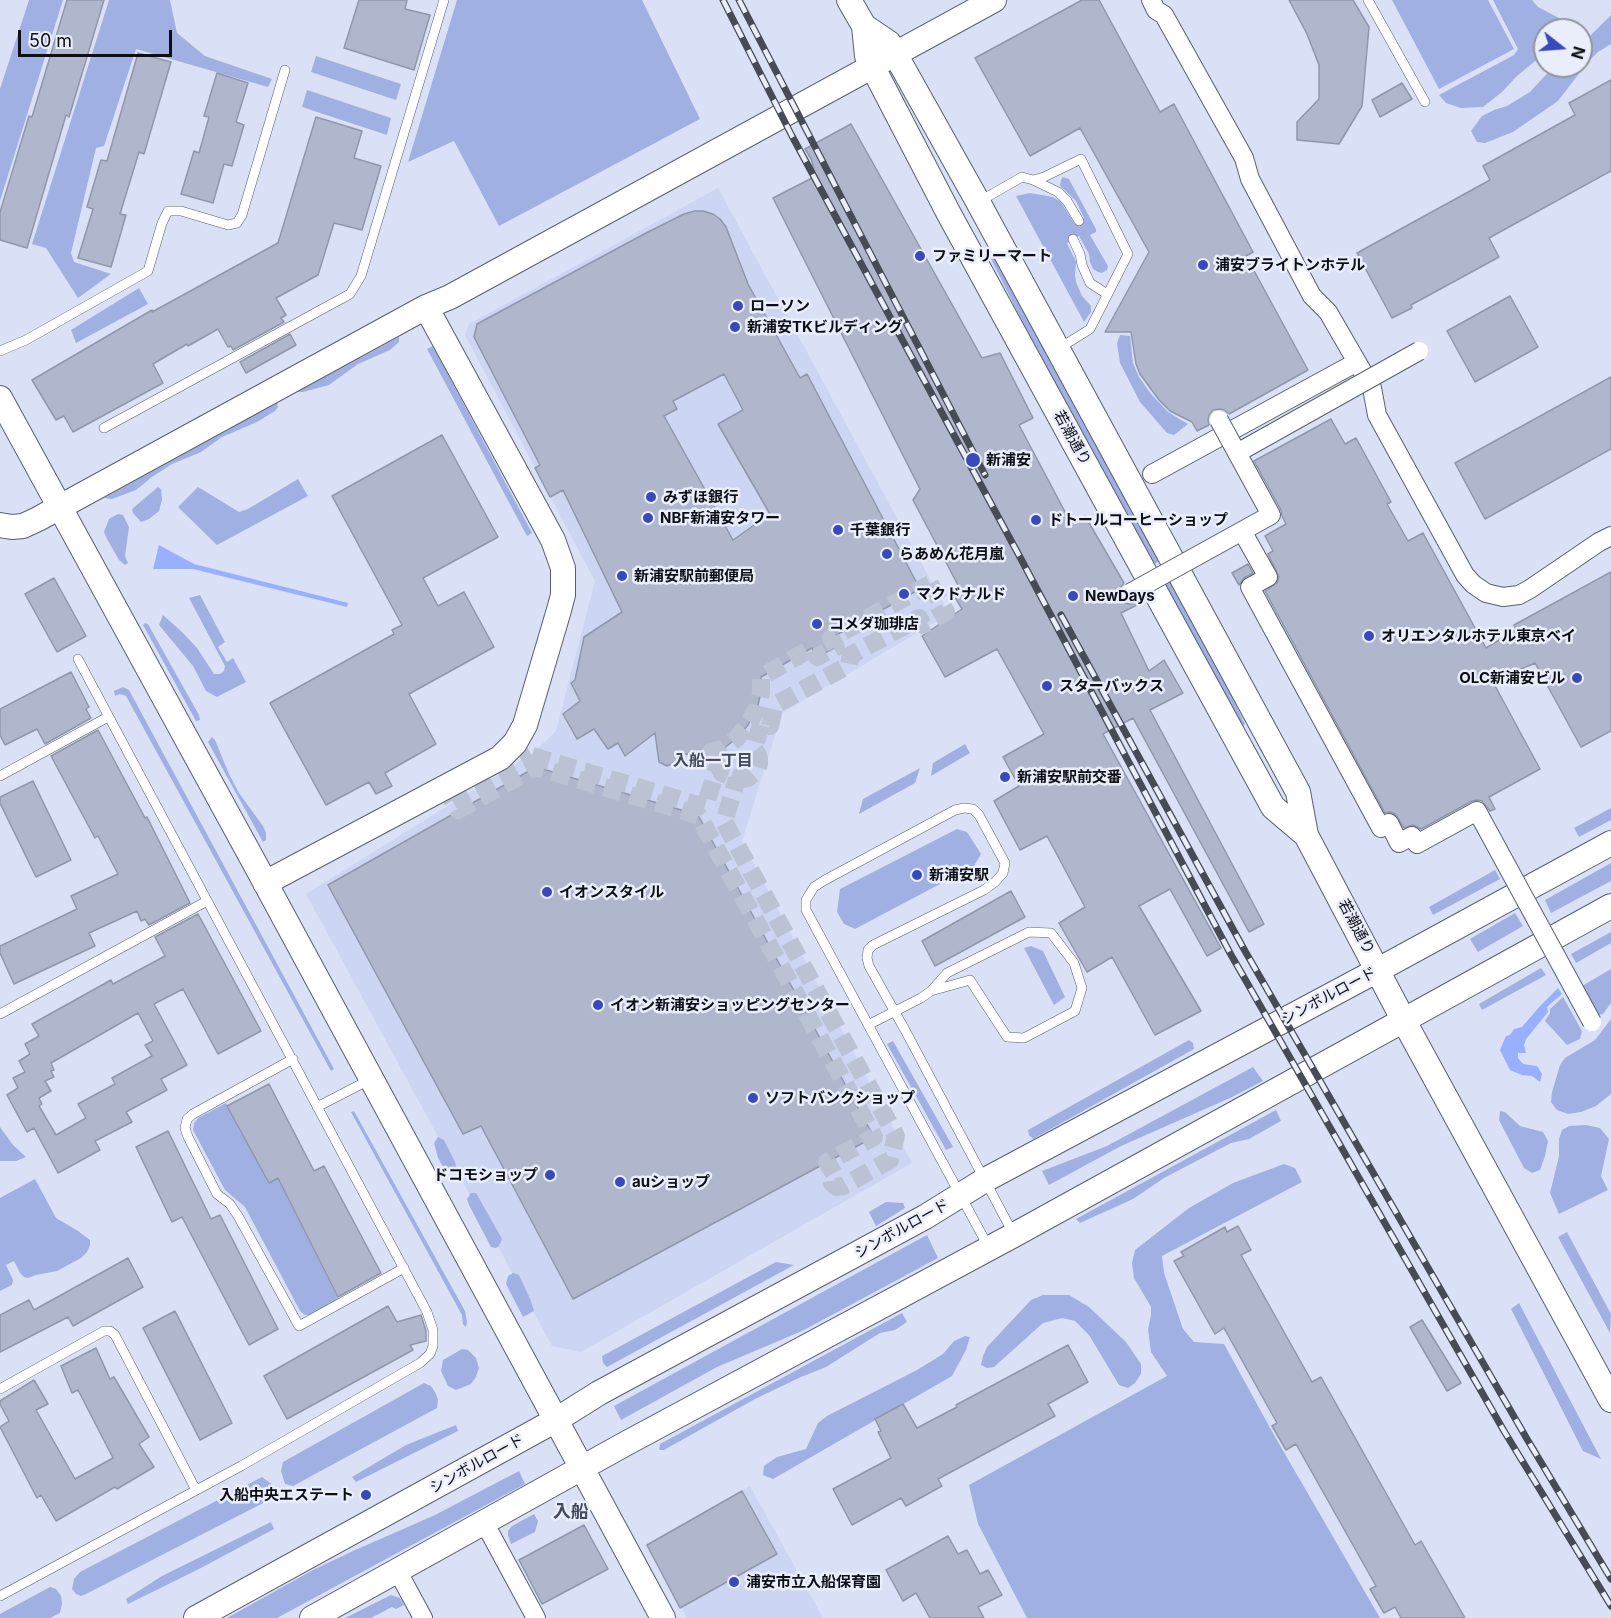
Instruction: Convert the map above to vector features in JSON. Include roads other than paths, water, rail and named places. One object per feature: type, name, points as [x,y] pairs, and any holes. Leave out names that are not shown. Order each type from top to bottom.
[{"type":"street","name":"若潮通り","points":[[849,0],[864,26],[867,56],[950,214],[1273,807],[1306,835]]},
{"type":"street","points":[[0,525],[23,526],[60,507],[994,0]]},
{"type":"street","points":[[1150,0],[1156,10],[1164,15],[1244,158],[1250,179],[1312,296],[1328,312],[1372,388],[1377,415],[1465,575],[1486,593],[1503,597],[1519,595],[1611,536]]},
{"type":"street","name":"若潮通り","points":[[864,26],[889,43],[896,54],[1058,349],[1298,792],[1306,835],[1404,1021],[1601,1373],[1611,1400]]},
{"type":"street","points":[[265,883],[500,758],[515,743],[525,725],[559,610],[563,595],[563,568],[553,540],[426,307]]},
{"type":"street","points":[[1237,453],[1419,351]]},
{"type":"street","points":[[1152,474],[1357,362]]},
{"type":"street","points":[[0,398],[663,1618]]},
{"type":"street","points":[[1130,593],[1272,515],[1219,420]]},
{"type":"street","points":[[1242,531],[1268,577],[1250,587],[1381,828],[1389,823],[1400,843],[1412,836],[1417,844],[1477,811],[1592,1022]]},
{"type":"street","name":"シンボルロード","points":[[196,1618],[556,1420],[599,1393],[925,1217],[985,1180],[1611,843]]},
{"type":"street","points":[[312,1618],[1611,906]]},
{"type":"street","points":[[484,1522],[536,1618]]},
{"type":"street","points":[[397,1570],[423,1618]]},
{"type":"lane","points":[[104,428],[350,294],[361,276],[444,0]]},
{"type":"lane","points":[[1368,0],[1425,102]]},
{"type":"lane","points":[[0,351],[26,340],[148,271],[162,223],[168,211],[181,211],[228,225],[237,223],[242,214],[285,70]]},
{"type":"lane","points":[[1033,180],[1080,159],[1128,254],[1090,329],[1058,349]]},
{"type":"lane","points":[[978,202],[1022,177],[1058,192],[1067,201],[1079,221]]},
{"type":"lane","points":[[1073,239],[1090,282],[1107,294]]},
{"type":"lane","points":[[0,1596],[241,1466],[410,1368],[430,1354],[433,1346],[433,1330],[427,1311],[78,659]]},
{"type":"lane","points":[[0,776],[108,717]]},
{"type":"lane","points":[[989,1248],[806,910],[806,900],[814,887],[955,810],[964,808],[973,809],[979,815],[1005,863],[1003,873],[984,890],[873,945],[868,950],[869,966],[1014,1235]]},
{"type":"lane","points":[[0,1014],[207,901]]},
{"type":"lane","points":[[868,1025],[931,991],[970,980],[1007,1037],[1024,1038],[1075,1011],[1082,988],[1074,963],[1051,933],[1029,932],[947,973],[931,991]]},
{"type":"lane","points":[[293,1059],[187,1119],[185,1128],[188,1137],[217,1194],[230,1204],[238,1216],[299,1326],[404,1268]]},
{"type":"lane","points":[[317,1107],[371,1079]]},
{"type":"lane","points":[[0,1389],[104,1331],[110,1331],[115,1335],[196,1490]]},
{"type":"tunnel","points":[[930,584],[946,612],[923,625],[919,618],[851,655],[849,665],[775,705],[770,726],[761,724],[754,749],[759,759],[757,770],[748,778],[743,779],[722,773],[711,752],[723,749],[748,725],[757,709],[761,692],[761,677],[812,648],[817,657],[836,647],[831,638],[930,584]]},
{"type":"tunnel","points":[[532,756],[705,807],[718,765],[722,773],[737,779],[723,820],[896,1136],[890,1160],[843,1186],[836,1187],[832,1183],[831,1177],[834,1174],[827,1162],[874,1137],[698,815],[536,767],[458,810],[452,800],[532,756]]},
{"type":"railway","points":[[723,0],[792,136],[1021,559],[1230,953],[1504,1431],[1611,1606]]},
{"type":"railway","points":[[739,0],[985,475]]},
{"type":"railway","points":[[1061,615],[1245,951],[1527,1439],[1611,1579]]},
{"type":"place","name":"ファミリーマート","points":[[920,256]]},
{"type":"place","name":"浦安ブライトンホテル","points":[[1203,265]]},
{"type":"place","name":"ローソン","points":[[738,306]]},
{"type":"place","name":"新浦安TKビルディング","points":[[735,327]]},
{"type":"place","name":"新浦安","points":[[973,460]]},
{"type":"place","name":"みずほ銀行","points":[[651,497]]},
{"type":"place","name":"NBF新浦安タワー","points":[[648,518]]},
{"type":"place","name":"ドトールコーヒーショップ","points":[[1036,520]]},
{"type":"place","name":"千葉銀行","points":[[838,530]]},
{"type":"place","name":"らあめん花月嵐","points":[[887,554]]},
{"type":"place","name":"新浦安駅前郵便局","points":[[622,576]]},
{"type":"place","name":"マクドナルド","points":[[904,594]]},
{"type":"place","name":"NewDays","points":[[1073,596]]},
{"type":"place","name":"コメダ珈琲店","points":[[817,624]]},
{"type":"place","name":"オリエンタルホテル東京ベイ","points":[[1369,636]]},
{"type":"place","name":"OLC新浦安ビル","points":[[1577,678]]},
{"type":"place","name":"スターバックス","points":[[1047,686]]},
{"type":"place","name":"新浦安駅前交番","points":[[1005,777]]},
{"type":"place","name":"新浦安駅","points":[[917,875]]},
{"type":"place","name":"イオンスタイル","points":[[547,892]]},
{"type":"place","name":"イオン新浦安ショッピングセンター","points":[[598,1005]]},
{"type":"place","name":"ソフトバンクショップ","points":[[753,1098]]},
{"type":"place","name":"ドコモショップ","points":[[550,1175]]},
{"type":"place","name":"auショップ","points":[[620,1182]]},
{"type":"place","name":"入船中央エステート","points":[[366,1495]]},
{"type":"place","name":"浦安市立入船保育園","points":[[734,1582]]},
{"type":"district","name":"入船一丁目","points":[[713,761]]},
{"type":"district","name":"入船","points":[[571,1513]]}]
